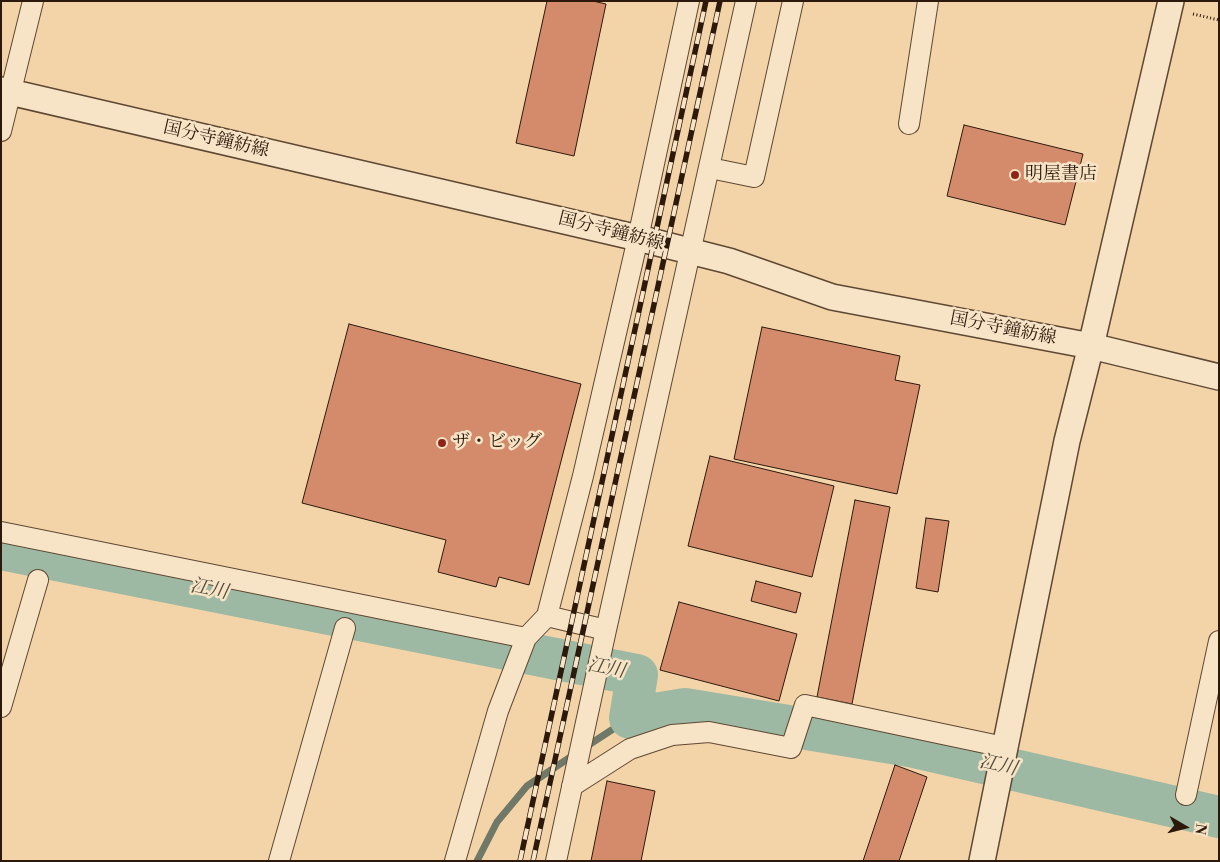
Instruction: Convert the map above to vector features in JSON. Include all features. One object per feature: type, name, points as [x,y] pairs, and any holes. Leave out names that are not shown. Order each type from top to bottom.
[{"type":"street","points":[[1,131],[6,91],[33,1]]},
{"type":"street","points":[[455,861],[498,711],[526,638],[547,616],[583,476],[638,238],[689,1]]},
{"type":"street","points":[[556,861],[746,1]]},
{"type":"street","points":[[710,168],[754,177],[793,1]]},
{"type":"street","points":[[909,124],[928,1]]},
{"type":"street","points":[[982,861],[1067,441],[1091,346],[1170,1]]},
{"type":"street","name":"国分寺鐘紡線","points":[[6,91],[638,238],[729,261],[832,297],[1091,346],[1219,377]]},
{"type":"street","points":[[1,532],[526,638]]},
{"type":"street","points":[[1,707],[38,580]]},
{"type":"street","points":[[547,616],[606,630]]},
{"type":"street","points":[[279,861],[345,628]]},
{"type":"street","points":[[1186,795],[1219,641]]},
{"type":"street","points":[[572,786],[630,749],[672,734],[709,732],[792,748],[805,705],[1004,747]]},
{"type":"building","points":[[547,1],[593,1],[606,4],[574,156],[516,143]]},
{"type":"building","name":"明屋書店","points":[[964,125],[1083,154],[1065,225],[947,196]]},
{"type":"building","name":"ザ・ビッグ","points":[[349,324],[581,384],[529,585],[499,577],[496,587],[438,572],[446,540],[302,503]]},
{"type":"building","points":[[762,327],[900,356],[895,380],[920,385],[897,494],[734,459]]},
{"type":"building","points":[[710,456],[834,486],[812,577],[688,546]]},
{"type":"building","points":[[855,500],[890,507],[852,704],[817,697]]},
{"type":"building","points":[[926,518],[949,521],[938,592],[916,588]]},
{"type":"building","points":[[756,581],[801,593],[796,613],[751,601]]},
{"type":"building","points":[[679,602],[797,634],[779,701],[660,670]]},
{"type":"building","points":[[895,765],[927,777],[899,861],[863,861]]},
{"type":"building","points":[[607,781],[655,791],[641,861],[591,861]]},
{"type":"waterway","name":"江川","points":[[1,549],[637,675],[630,718],[685,709],[910,746],[1219,817]]},
{"type":"waterway","points":[[584,748],[630,718]]},
{"type":"waterway","points":[[477,861],[497,822],[527,786],[575,754]]},
{"type":"railway","points":[[520,861],[706,1]]},
{"type":"railway","points":[[533,861],[720,1]]},
{"type":"place","name":"明屋書店","points":[[1015,175]]},
{"type":"place","name":"ザ・ビッグ","points":[[442,443]]}]
